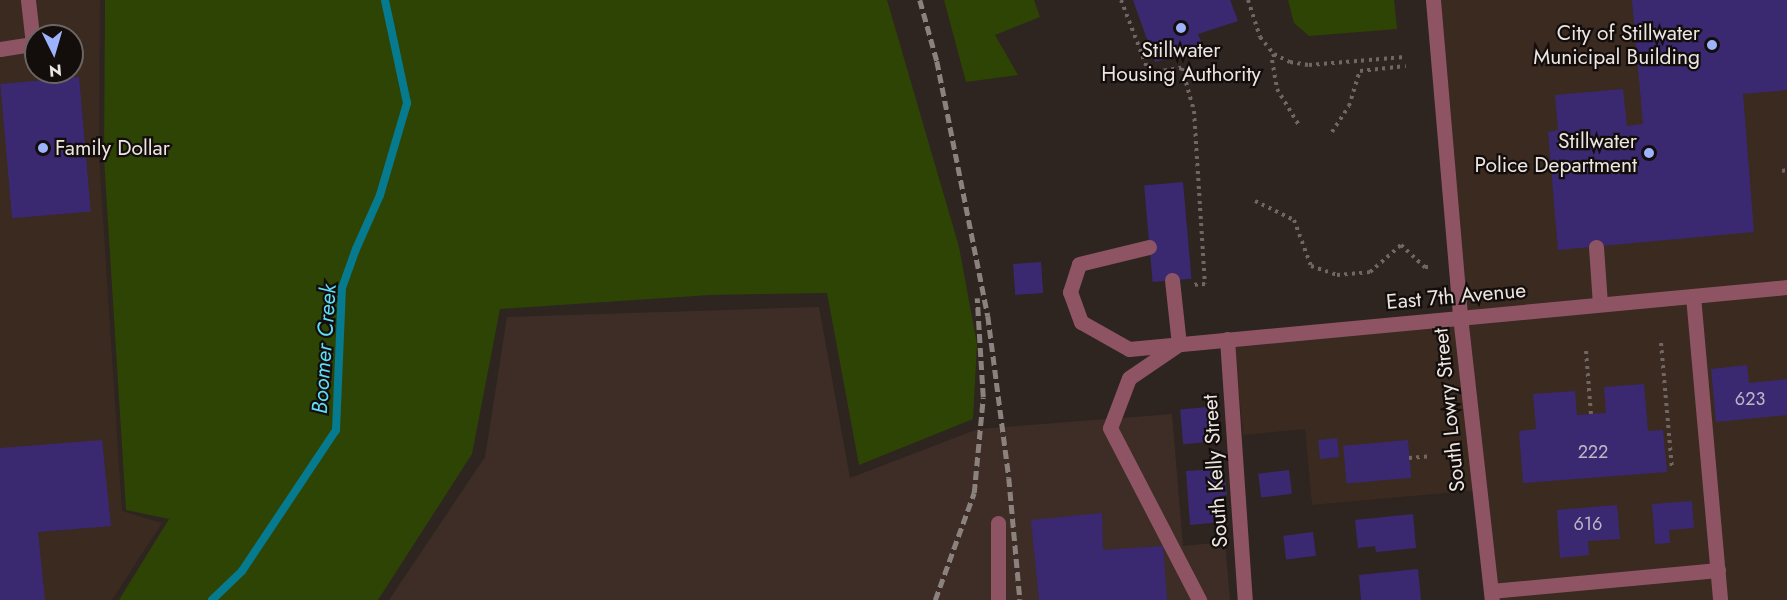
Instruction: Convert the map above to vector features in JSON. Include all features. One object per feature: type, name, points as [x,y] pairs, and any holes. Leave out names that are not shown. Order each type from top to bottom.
[{"type":"street","points":[[0,49],[33,44],[28,0]]},
{"type":"street","name":"South Lowry Street","points":[[1433,0],[1460,316],[1491,596]]},
{"type":"street","name":"East 7th Avenue","points":[[1149,247],[1079,264],[1070,292],[1082,322],[1129,348],[1787,287]]},
{"type":"street","points":[[1596,247],[1600,304]]},
{"type":"street","points":[[1172,284],[1179,344],[1129,378],[1110,428],[1198,600]]},
{"type":"street","points":[[1693,296],[1720,600]]},
{"type":"street","name":"South Kelly Street","points":[[1227,339],[1245,600]]},
{"type":"street","points":[[998,523],[998,600]]},
{"type":"street","points":[[1491,596],[1718,570]]},
{"type":"path","points":[[1121,0],[1149,73],[1182,68],[1194,111],[1205,284],[1172,284]]},
{"type":"path","points":[[1248,0],[1260,37],[1274,54],[1290,62],[1309,65],[1405,57]]},
{"type":"path","points":[[1274,54],[1272,60],[1277,89],[1300,127]]},
{"type":"path","points":[[1332,132],[1349,106],[1360,71],[1406,66]]},
{"type":"path","points":[[1255,201],[1294,220],[1311,266],[1337,275],[1370,272],[1401,245],[1425,267],[1429,267]]},
{"type":"path","points":[[1661,344],[1672,470]]},
{"type":"path","points":[[1586,351],[1591,414]]},
{"type":"path","points":[[1409,458],[1430,456]]},
{"type":"shaded area","points":[[0,0],[100,0],[99,155],[122,511],[162,523],[112,600],[0,600]]},
{"type":"shaded area","points":[[1433,0],[1787,0],[1787,600],[1491,600],[1480,490],[1312,505],[1305,429],[1243,435],[1234,340],[1462,317]]},
{"type":"shaded area","points":[[819,307],[850,478],[978,429],[1172,414],[1183,546],[1225,542],[1230,600],[389,600],[485,457],[507,317]]},
{"type":"green space","points":[[105,0],[887,0],[959,247],[977,344],[973,419],[859,465],[827,293],[710,295],[500,309],[472,454],[378,600],[119,600],[169,519],[126,510],[104,159]]},
{"type":"green space","points":[[944,0],[1034,0],[1040,17],[995,35],[1018,75],[966,82]]},
{"type":"green space","points":[[1288,0],[1394,0],[1397,29],[1309,36],[1294,23]]},
{"type":"building","name":"Stillwater Housing Authority","points":[[1133,0],[1230,0],[1238,21],[1198,34],[1204,49],[1155,62]]},
{"type":"building","name":"Stillwater Police Department","points":[[1632,0],[1787,0],[1787,90],[1743,94],[1754,232],[1558,250],[1548,132],[1558,130],[1555,95],[1623,89],[1627,126],[1643,124]]},
{"type":"building","name":"Family Dollar","points":[[24,82],[24,84],[80,84],[91,211],[12,218],[0,84]]},
{"type":"building","points":[[1183,182],[1191,279],[1153,282],[1144,185]]},
{"type":"building","points":[[1041,262],[1043,293],[1015,295],[1013,264]]},
{"type":"building","points":[[1747,365],[1749,383],[1787,379],[1787,415],[1716,422],[1711,369]]},
{"type":"building","points":[[1644,384],[1648,431],[1663,430],[1667,472],[1523,483],[1519,431],[1536,429],[1533,394],[1575,391],[1577,415],[1606,413],[1604,387]]},
{"type":"building","points":[[1208,407],[1211,442],[1183,444],[1180,409]]},
{"type":"building","points":[[1337,438],[1339,457],[1320,459],[1318,440]]},
{"type":"building","points":[[102,440],[111,526],[38,532],[45,600],[0,600],[0,448]]},
{"type":"building","points":[[1408,440],[1411,478],[1347,484],[1343,446]]},
{"type":"building","points":[[1217,469],[1217,478],[1225,477],[1227,495],[1219,496],[1221,522],[1190,525],[1186,471]]},
{"type":"building","points":[[1289,470],[1292,494],[1261,498],[1258,474]]},
{"type":"building","points":[[1692,501],[1694,528],[1669,530],[1670,543],[1655,544],[1652,504]]},
{"type":"building","points":[[1617,505],[1620,539],[1588,541],[1589,555],[1560,558],[1557,510]]},
{"type":"building","points":[[1102,513],[1103,550],[1163,546],[1167,600],[1039,600],[1031,520]]},
{"type":"building","points":[[1413,514],[1416,548],[1376,552],[1375,546],[1358,548],[1355,520]]},
{"type":"building","points":[[1313,532],[1316,556],[1286,559],[1283,536]]},
{"type":"building","points":[[1418,569],[1421,600],[1361,600],[1359,575]]},
{"type":"waterway","name":"Boomer Creek","points":[[212,600],[242,571],[336,430],[342,288],[380,195],[407,103],[385,0]]},
{"type":"railway","points":[[920,0],[937,61],[988,316],[1009,478],[1020,600]]},
{"type":"railway","points":[[935,600],[974,493],[983,397],[977,298]]},
{"type":"place","name":"Stillwater Housing Authority","points":[[1181,28]]},
{"type":"place","name":"City of Stillwater Municipal Building","points":[[1712,45]]},
{"type":"place","name":"Family Dollar","points":[[43,148]]},
{"type":"place","name":"Stillwater Police Department","points":[[1649,153]]}]
